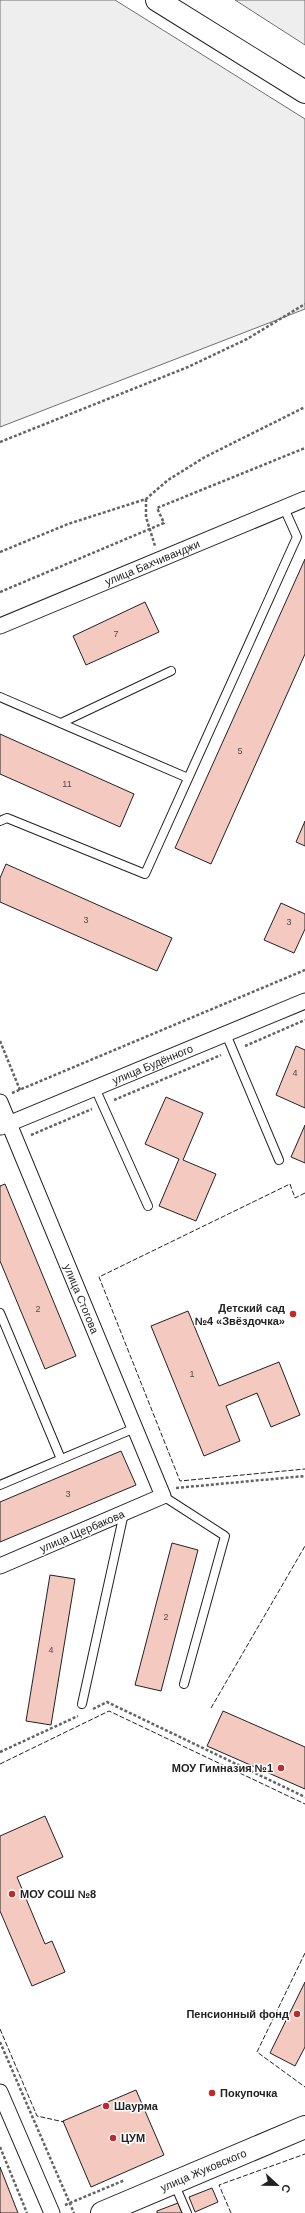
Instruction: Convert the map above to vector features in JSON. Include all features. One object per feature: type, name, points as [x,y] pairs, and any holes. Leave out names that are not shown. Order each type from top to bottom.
[{"type":"street","points":[[157,0],[305,92]]},
{"type":"street","name":"улица Бахчиванджи","points":[[0,626],[305,499]]},
{"type":"street","name":"улица Будённого","points":[[5,1126],[305,1001]]},
{"type":"street","name":"улица Стогова","points":[[3,1098],[5,1126],[16,1141],[163,1496]]},
{"type":"street","name":"улица Щербакова","points":[[0,1566],[163,1496]]},
{"type":"street","points":[[0,2092],[52,2213]]},
{"type":"street","name":"улица Жуковского","points":[[102,2213],[305,2126]]},
{"type":"lane","points":[[0,822],[7,818],[145,874],[297,537],[284,508]]},
{"type":"lane","points":[[61,723],[171,671]]},
{"type":"lane","points":[[0,697],[188,778]]},
{"type":"lane","points":[[226,1034],[279,1160]]},
{"type":"lane","points":[[95,1088],[148,1206]]},
{"type":"lane","points":[[0,1313],[61,1460]]},
{"type":"lane","points":[[0,1485],[135,1428]]},
{"type":"lane","points":[[163,1496],[225,1536],[184,1684]]},
{"type":"lane","points":[[82,1704],[124,1513]]},
{"type":"lane","points":[[174,2183],[187,2213]]},
{"type":"path","points":[[0,442],[188,367],[247,339],[305,304]]},
{"type":"path","points":[[0,552],[68,524],[146,499],[168,480],[205,457],[305,407]]},
{"type":"path","points":[[0,592],[164,523],[157,508],[305,448]]},
{"type":"path","points":[[146,499],[146,518],[160,559]]},
{"type":"path","points":[[3,1098],[305,970]]},
{"type":"path","points":[[16,1141],[305,1020]]},
{"type":"path","points":[[0,1041],[20,1090]]},
{"type":"path","points":[[0,1752],[107,1702],[305,1797]]},
{"type":"path","points":[[0,2042],[74,2213]]},
{"type":"path","points":[[0,2147],[28,2213]]},
{"type":"shaded area","points":[[0,0],[115,0],[305,119],[305,309],[0,427]]},
{"type":"shaded area","points":[[235,0],[305,0],[305,45]]},
{"type":"building","points":[[305,559],[305,654],[211,864],[175,848]]},
{"type":"building","points":[[145,602],[159,632],[86,665],[73,636]]},
{"type":"building","points":[[0,734],[134,794],[120,827],[0,774]]},
{"type":"building","points":[[305,821],[305,846],[296,842]]},
{"type":"building","points":[[6,864],[172,938],[157,971],[0,902],[0,878]]},
{"type":"building","points":[[281,903],[305,914],[305,929],[294,953],[264,940]]},
{"type":"building","points":[[296,1046],[305,1050],[305,1108],[276,1095]]},
{"type":"building","points":[[166,1097],[203,1113],[183,1160],[216,1174],[196,1221],[159,1206],[179,1159],[145,1144]]},
{"type":"building","points":[[305,1125],[305,1163],[291,1157]]},
{"type":"building","points":[[5,1184],[76,1356],[45,1369],[0,1261],[0,1186]]},
{"type":"building","points":[[188,1311],[219,1386],[279,1362],[300,1415],[271,1427],[257,1393],[226,1406],[240,1441],[204,1456],[151,1326]]},
{"type":"building","points":[[121,1451],[136,1485],[0,1542],[0,1502]]},
{"type":"building","points":[[172,1543],[198,1550],[161,1691],[135,1685]]},
{"type":"building","points":[[50,1575],[75,1579],[51,1725],[26,1721]]},
{"type":"building","name":"МОУ Гимназия №1","points":[[223,1711],[305,1747],[305,1789],[207,1746]]},
{"type":"building","name":"МОУ СОШ №8","points":[[45,1816],[63,1857],[17,1877],[45,1944],[52,1941],[65,1972],[32,1986],[0,1911],[0,1836]]},
{"type":"building","name":"Пенсионный фонд","points":[[305,1982],[305,2047],[295,2066],[270,2053]]},
{"type":"building","name":"ЦУМ","points":[[136,2090],[164,2155],[91,2187],[63,2121]]},
{"type":"building","points":[[0,2167],[18,2213],[0,2213]]},
{"type":"building","points":[[212,2188],[218,2202],[195,2212],[189,2197]]},
{"type":"building","points":[[178,2203],[182,2213],[157,2213],[157,2211]]},
{"type":"fence","points":[[305,1193],[295,1198],[290,1184],[99,1277],[180,1481],[305,1469]]},
{"type":"fence","points":[[211,1708],[305,1546]]},
{"type":"fence","points":[[0,1764],[109,1711],[305,1804]]},
{"type":"fence","points":[[305,1953],[257,2052],[305,2087]]},
{"type":"fence","points":[[0,2029],[37,2116],[64,2122]]},
{"type":"fence","points":[[231,2213],[219,2185],[305,2154]]},
{"type":"place","name":"Детский сад №4 «Звёздочка»","points":[[293,1314]]},
{"type":"place","name":"МОУ Гимназия №1","points":[[281,1768]]},
{"type":"place","name":"МОУ СОШ №8","points":[[12,1894]]},
{"type":"place","name":"Пенсионный фонд","points":[[297,2014]]},
{"type":"place","name":"Покупочка","points":[[212,2093]]},
{"type":"place","name":"Шаурма","points":[[106,2106]]},
{"type":"place","name":"ЦУМ","points":[[113,2138]]}]
